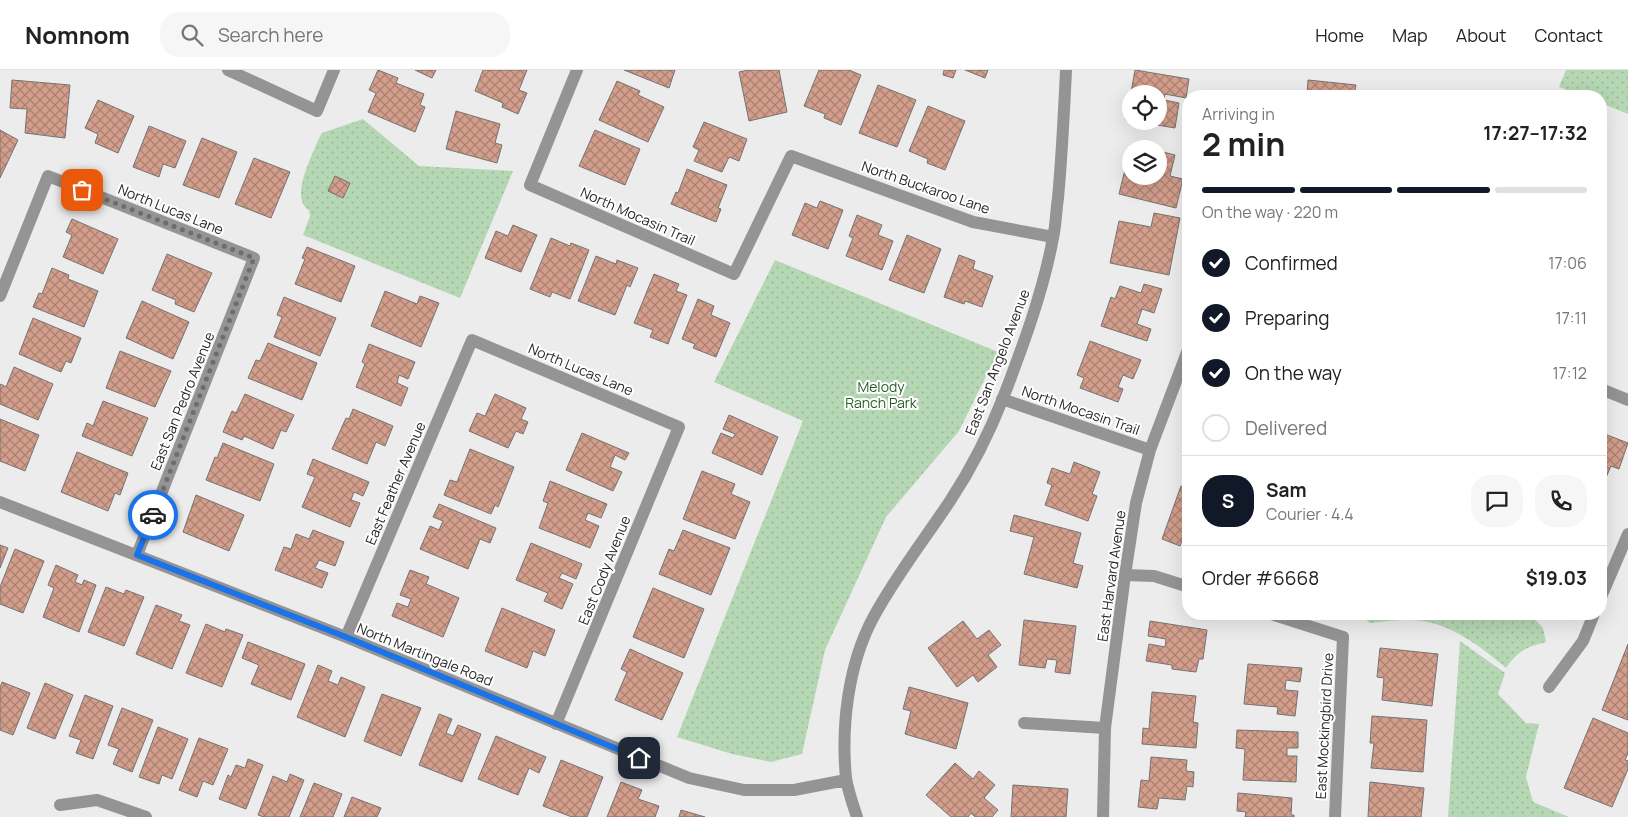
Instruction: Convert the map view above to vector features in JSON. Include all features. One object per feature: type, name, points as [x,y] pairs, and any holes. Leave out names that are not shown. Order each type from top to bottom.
[{"type":"street","points":[[228,70],[317,111],[334,70]]},
{"type":"street","name":"North Mocasin Trail","points":[[578,70],[530,185],[734,274]]},
{"type":"street","name":"East San Angelo Avenue","points":[[857,817],[846,780],[846,735],[848,704],[861,647],[872,620],[890,587],[967,474],[1002,399],[1040,290],[1053,237],[1060,172],[1066,70]]},
{"type":"street","name":"North Buckaroo Lane","points":[[734,274],[791,156],[973,222],[1053,237]]},
{"type":"street","name":"North Lucas Lane","points":[[0,296],[48,176],[254,258]]},
{"type":"street","name":"East San Pedro Avenue","points":[[137,555],[254,258]]},
{"type":"street","name":"North Lucas Lane","points":[[472,340],[679,427]]},
{"type":"street","name":"East Feather Avenue","points":[[346,637],[472,340]]},
{"type":"street","name":"East Harvard Avenue","points":[[1103,817],[1105,728],[1136,503],[1150,450],[1182,365]]},
{"type":"street","points":[[1607,391],[1628,400]]},
{"type":"street","name":"North Mocasin Trail","points":[[1002,399],[1150,450]]},
{"type":"street","name":"East Cody Avenue","points":[[556,724],[679,427]]},
{"type":"street","name":"North Martingale Road","points":[[0,502],[346,637],[688,778],[744,790],[794,790],[846,780]]},
{"type":"street","points":[[1607,583],[1628,534]]},
{"type":"street","points":[[1125,575],[1154,576],[1182,585]]},
{"type":"street","name":"East Mockingbird Drive","points":[[1290,620],[1344,637],[1335,817]]},
{"type":"street","points":[[1549,687],[1583,641],[1592,620]]},
{"type":"street","points":[[1024,724],[1105,728]]},
{"type":"street","points":[[60,806],[98,800],[140,816]]},
{"type":"green space","points":[[1566,70],[1628,70],[1628,114],[1607,105],[1607,90],[1567,90],[1559,87]]},
{"type":"green space","points":[[363,119],[419,166],[513,171],[460,298],[303,235],[310,216],[309,210],[303,204],[301,187],[307,166],[318,140],[322,133]]},
{"type":"green space","name":"Melody Ranch Park","points":[[775,260],[998,352],[959,431],[886,517],[825,650],[802,754],[771,762],[732,754],[677,737],[803,421],[714,382]]},
{"type":"green space","points":[[1366,620],[1396,620],[1370,623]]},
{"type":"green space","points":[[1407,620],[1536,620],[1543,628],[1546,642],[1523,650],[1514,657],[1506,668],[1463,636],[1425,621]]},
{"type":"green space","points":[[1460,641],[1505,673],[1498,694],[1526,723],[1539,724],[1526,777],[1533,802],[1569,817],[1448,817]]},
{"type":"building","points":[[378,70],[398,78],[396,83],[424,94],[420,105],[425,107],[415,132],[368,112],[376,93],[369,90]]},
{"type":"building","points":[[415,70],[436,70],[432,78]]},
{"type":"building","points":[[483,70],[527,70],[519,90],[527,93],[518,114],[502,107],[503,103],[475,91]]},
{"type":"building","points":[[624,70],[675,70],[669,88]]},
{"type":"building","points":[[779,70],[787,112],[749,121],[739,72]]},
{"type":"building","points":[[819,70],[849,70],[861,75],[841,125],[824,118],[825,114],[804,106]]},
{"type":"building","points":[[944,70],[956,70],[953,78],[943,75]]},
{"type":"building","points":[[965,70],[988,70],[985,78]]},
{"type":"building","points":[[1135,70],[1189,79],[1187,90],[1182,90],[1182,97],[1167,94],[1167,85],[1132,85]]},
{"type":"building","points":[[12,80],[70,85],[65,138],[25,133],[27,109],[10,108]]},
{"type":"building","points":[[1308,80],[1356,85],[1355,90],[1307,90]]},
{"type":"building","points":[[617,81],[640,91],[638,95],[664,107],[648,142],[599,120]]},
{"type":"building","points":[[878,85],[916,100],[897,147],[859,133]]},
{"type":"building","points":[[98,100],[134,116],[118,153],[95,143],[98,134],[85,128]]},
{"type":"building","points":[[1167,101],[1179,103],[1175,128],[1167,127]]},
{"type":"building","points":[[928,106],[965,121],[945,170],[927,163],[928,159],[909,151]]},
{"type":"building","points":[[456,111],[500,124],[495,143],[502,145],[497,163],[446,149]]},
{"type":"building","points":[[704,122],[747,139],[739,161],[729,157],[722,172],[694,161],[699,150],[693,147]]},
{"type":"building","points":[[149,126],[186,141],[175,168],[163,164],[159,177],[133,167]]},
{"type":"building","points":[[0,130],[18,140],[0,178]]},
{"type":"building","points":[[595,130],[640,149],[625,185],[579,166]]},
{"type":"building","points":[[202,138],[237,152],[219,198],[183,185]]},
{"type":"building","points":[[1167,153],[1175,155],[1170,176],[1182,179],[1176,208],[1119,194],[1122,182],[1122,185],[1167,185]]},
{"type":"building","points":[[254,158],[290,172],[271,218],[235,204]]},
{"type":"building","points":[[687,169],[727,185],[718,208],[721,209],[716,222],[671,204],[676,192],[678,193]]},
{"type":"building","points":[[335,176],[350,183],[343,198],[328,191]]},
{"type":"building","points":[[820,201],[843,210],[828,249],[792,235],[805,203],[817,208]]},
{"type":"building","points":[[1154,213],[1180,218],[1169,275],[1110,263],[1119,221],[1151,227]]},
{"type":"building","points":[[857,215],[882,225],[878,235],[893,241],[882,270],[846,256],[853,238],[849,236]]},
{"type":"building","points":[[72,219],[118,239],[103,274],[63,257],[72,235],[66,232]]},
{"type":"building","points":[[513,225],[537,235],[521,272],[485,258],[496,231],[508,236]]},
{"type":"building","points":[[907,235],[941,249],[924,293],[889,280]]},
{"type":"building","points":[[551,238],[570,246],[571,243],[589,250],[570,299],[552,292],[550,297],[530,289]]},
{"type":"building","points":[[307,247],[355,266],[341,302],[295,284],[305,259],[302,258]]},
{"type":"building","points":[[167,254],[212,273],[194,312],[175,304],[176,300],[152,290]]},
{"type":"building","points":[[959,255],[975,261],[973,269],[993,276],[982,307],[965,301],[964,304],[944,297]]},
{"type":"building","points":[[596,256],[616,264],[617,260],[638,268],[630,287],[627,285],[615,315],[578,301]]},
{"type":"building","points":[[52,268],[69,275],[68,279],[98,291],[84,327],[33,307],[39,293],[42,294]]},
{"type":"building","points":[[654,274],[679,284],[676,291],[687,295],[668,344],[650,337],[653,330],[634,323]]},
{"type":"building","points":[[1144,284],[1162,289],[1154,313],[1142,309],[1137,324],[1151,329],[1147,341],[1101,326],[1111,297],[1115,299],[1120,286],[1141,293]]},
{"type":"building","points":[[385,291],[417,304],[420,296],[439,303],[421,347],[371,326]]},
{"type":"building","points":[[284,297],[336,318],[320,356],[274,337],[282,317],[277,315]]},
{"type":"building","points":[[698,299],[714,306],[711,315],[730,323],[716,357],[693,348],[695,344],[682,339]]},
{"type":"building","points":[[142,301],[189,322],[173,359],[126,338]]},
{"type":"building","points":[[33,318],[81,338],[71,363],[66,361],[61,372],[19,354]]},
{"type":"building","points":[[1090,341],[1141,360],[1133,379],[1123,375],[1118,387],[1123,389],[1118,402],[1080,388],[1084,378],[1077,375]]},
{"type":"building","points":[[268,343],[317,363],[302,400],[248,378],[256,360],[260,361]]},
{"type":"building","points":[[369,344],[415,362],[408,379],[399,375],[397,383],[408,388],[401,406],[356,387],[365,364],[362,362]]},
{"type":"building","points":[[120,351],[171,371],[155,407],[106,388]]},
{"type":"building","points":[[14,367],[53,384],[38,420],[0,404],[0,386],[1,384],[6,387]]},
{"type":"building","points":[[245,394],[294,415],[286,432],[281,430],[273,449],[244,436],[242,440],[223,432],[232,411],[236,413]]},
{"type":"building","points":[[495,394],[526,408],[521,419],[528,422],[523,434],[516,431],[508,448],[469,431],[477,413],[485,416]]},
{"type":"building","points":[[103,401],[148,418],[132,456],[82,436],[87,423],[93,426]]},
{"type":"building","points":[[353,409],[393,426],[385,446],[376,442],[367,464],[332,449],[346,418],[349,419]]},
{"type":"building","points":[[729,415],[778,437],[762,475],[712,453],[721,433],[733,438],[735,434],[723,429]]},
{"type":"building","points":[[0,419],[39,435],[25,471],[0,461]]},
{"type":"building","points":[[582,433],[629,453],[625,460],[615,455],[610,467],[622,472],[613,491],[566,470]]},
{"type":"building","points":[[1607,435],[1628,443],[1619,469],[1611,466],[1607,475]]},
{"type":"building","points":[[223,443],[274,464],[260,501],[206,480]]},
{"type":"building","points":[[470,449],[514,467],[498,507],[495,505],[491,514],[444,495],[450,480],[457,482]]},
{"type":"building","points":[[77,452],[128,473],[120,495],[115,493],[108,511],[61,492]]},
{"type":"building","points":[[313,459],[369,482],[363,496],[354,492],[351,500],[360,503],[350,527],[302,507],[315,477],[307,474]]},
{"type":"building","points":[[1074,462],[1100,472],[1092,494],[1097,496],[1088,521],[1045,505],[1052,485],[1047,483],[1052,468],[1070,474]]},
{"type":"building","points":[[702,471],[735,484],[731,494],[750,502],[735,539],[683,519]]},
{"type":"building","points":[[550,481],[607,504],[601,518],[588,513],[585,520],[599,526],[590,548],[539,528],[548,503],[543,501]]},
{"type":"building","points":[[1181,486],[1182,540],[1180,546],[1162,539]]},
{"type":"building","points":[[196,495],[244,515],[229,551],[183,532]]},
{"type":"building","points":[[439,504],[496,528],[490,543],[480,539],[468,569],[420,549],[430,526],[439,530],[443,521],[433,517]]},
{"type":"building","points":[[1014,515],[1081,533],[1073,563],[1083,566],[1077,588],[1024,574],[1034,537],[1010,531]]},
{"type":"building","points":[[313,530],[344,542],[335,566],[319,560],[315,568],[328,573],[322,588],[275,570],[284,547],[291,549],[296,534],[309,539]]},
{"type":"building","points":[[683,530],[730,548],[711,595],[659,574],[669,549],[674,551]]},
{"type":"building","points":[[531,543],[582,564],[576,579],[562,573],[559,578],[573,584],[562,609],[544,601],[548,593],[516,580]]},
{"type":"building","points":[[0,545],[8,548],[0,568]]},
{"type":"building","points":[[15,549],[44,561],[23,613],[0,604],[0,587]]},
{"type":"building","points":[[56,565],[78,575],[75,582],[82,585],[84,580],[96,585],[79,632],[43,617],[54,588],[48,585]]},
{"type":"building","points":[[410,570],[429,577],[426,584],[459,598],[443,637],[392,616],[397,603],[408,607],[411,599],[400,595]]},
{"type":"building","points":[[106,587],[124,594],[126,590],[144,597],[124,646],[88,632]]},
{"type":"building","points":[[653,588],[704,609],[684,658],[633,637]]},
{"type":"building","points":[[156,605],[182,615],[179,621],[190,625],[172,669],[136,654]]},
{"type":"building","points":[[502,608],[555,630],[545,656],[533,651],[527,668],[485,651]]},
{"type":"building","points":[[1024,620],[1076,626],[1070,674],[1055,672],[1057,660],[1047,659],[1045,668],[1019,665]]},
{"type":"building","points":[[963,621],[977,639],[989,630],[1001,645],[988,655],[997,667],[978,682],[973,675],[957,687],[928,648]]},
{"type":"building","points":[[1150,621],[1207,630],[1203,659],[1199,659],[1196,672],[1172,669],[1172,665],[1146,661],[1149,644],[1165,647],[1166,639],[1148,636]]},
{"type":"building","points":[[206,624],[225,632],[226,629],[243,635],[222,687],[186,673]]},
{"type":"building","points":[[248,642],[305,664],[291,700],[251,684],[259,665],[242,658]]},
{"type":"building","points":[[1628,644],[1628,720],[1602,710]]},
{"type":"building","points":[[1380,648],[1438,654],[1432,706],[1382,700],[1384,678],[1377,677]]},
{"type":"building","points":[[630,649],[683,673],[662,720],[615,700],[627,672],[621,669]]},
{"type":"building","points":[[1248,664],[1302,668],[1300,682],[1286,680],[1285,690],[1298,691],[1295,716],[1277,714],[1278,707],[1244,704]]},
{"type":"building","points":[[318,665],[332,671],[328,681],[338,685],[341,677],[365,687],[345,737],[297,717]]},
{"type":"building","points":[[2,682],[30,693],[13,735],[0,730],[0,688]]},
{"type":"building","points":[[45,683],[73,695],[55,739],[27,728]]},
{"type":"building","points":[[909,687],[968,703],[956,749],[905,734],[911,711],[903,709]]},
{"type":"building","points":[[1152,692],[1196,696],[1193,722],[1198,723],[1196,748],[1142,744],[1143,728],[1149,729]]},
{"type":"building","points":[[382,694],[421,708],[401,756],[364,741]]},
{"type":"building","points":[[85,695],[113,706],[93,759],[76,753],[81,740],[69,736]]},
{"type":"building","points":[[122,708],[153,720],[132,772],[113,764],[119,749],[108,745]]},
{"type":"building","points":[[439,714],[452,719],[446,733],[453,736],[458,725],[481,734],[462,782],[419,765]]},
{"type":"building","points":[[1372,716],[1427,720],[1423,772],[1371,768],[1374,743],[1370,743]]},
{"type":"building","points":[[1593,718],[1628,733],[1628,753],[1625,760],[1628,761],[1628,769],[1612,807],[1564,788]]},
{"type":"building","points":[[158,727],[188,739],[172,779],[162,775],[159,784],[139,777]]},
{"type":"building","points":[[1237,730],[1298,732],[1298,748],[1287,748],[1287,756],[1297,756],[1296,782],[1243,780],[1245,749],[1236,748]]},
{"type":"building","points":[[496,736],[546,757],[539,773],[529,768],[518,795],[478,779]]},
{"type":"building","points":[[199,738],[228,749],[213,785],[203,781],[197,797],[179,790]]},
{"type":"building","points":[[1151,757],[1187,760],[1186,771],[1194,772],[1193,787],[1187,786],[1185,800],[1159,798],[1157,809],[1138,807],[1141,780],[1149,781]]},
{"type":"building","points":[[248,759],[263,765],[246,809],[219,799],[228,775],[231,777],[236,765],[245,768]]},
{"type":"building","points":[[561,760],[603,777],[587,817],[572,817],[543,806]]},
{"type":"building","points":[[955,763],[973,779],[979,771],[995,785],[984,798],[998,810],[992,817],[975,817],[971,813],[968,817],[951,817],[926,795]]},
{"type":"building","points":[[290,774],[304,780],[289,817],[264,817],[258,815],[273,776],[287,782]]},
{"type":"building","points":[[621,782],[642,790],[638,799],[659,806],[655,817],[607,817]]},
{"type":"building","points":[[1370,782],[1424,788],[1421,817],[1368,817]]},
{"type":"building","points":[[314,783],[342,794],[333,817],[300,817]]},
{"type":"building","points":[[1013,785],[1068,789],[1066,817],[1011,817]]},
{"type":"building","points":[[1238,793],[1292,798],[1291,815],[1294,815],[1294,817],[1245,817],[1246,812],[1237,811]]},
{"type":"building","points":[[352,797],[381,808],[377,817],[344,817]]},
{"type":"building","points":[[681,810],[705,817],[679,817]]},
{"type":"way so far","points":[[82,190],[254,258],[153,515]]},
{"type":"route","points":[[153,515],[137,555],[346,637],[639,758]]}]
